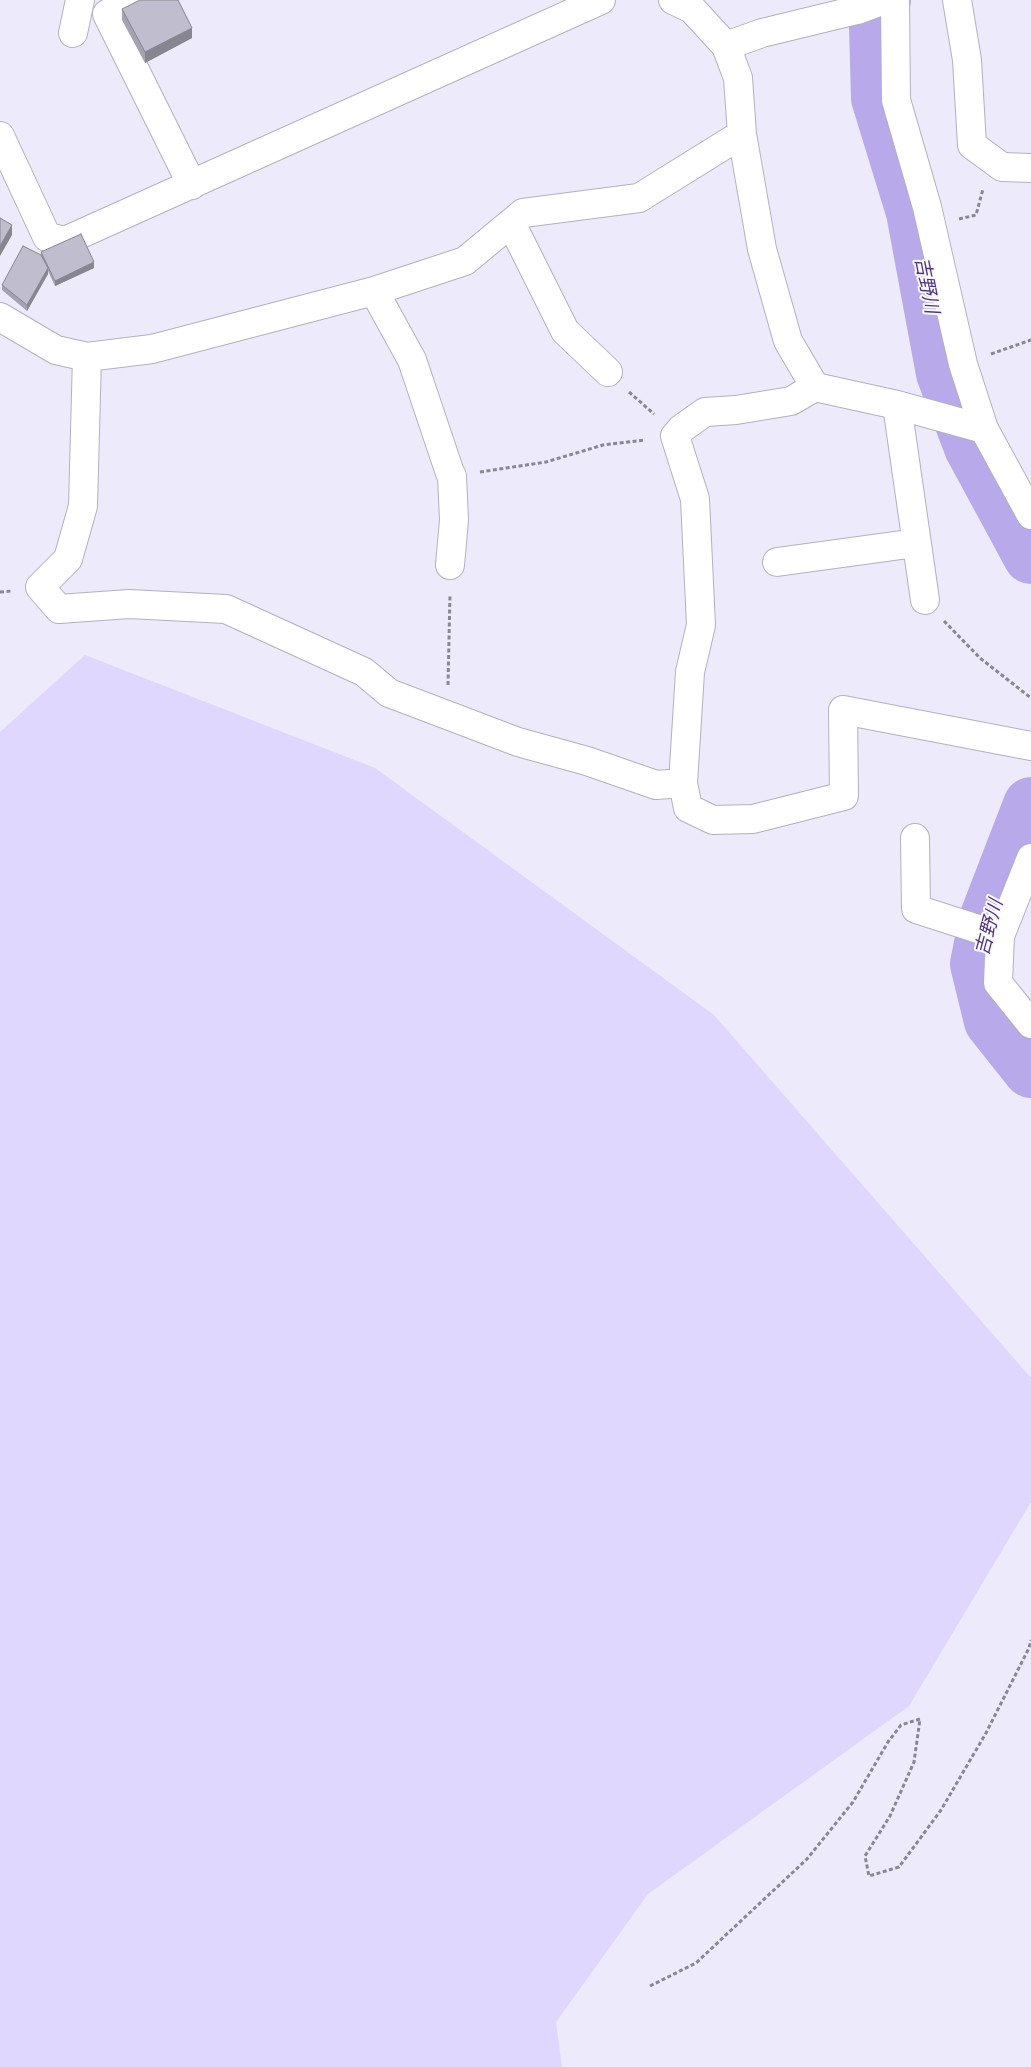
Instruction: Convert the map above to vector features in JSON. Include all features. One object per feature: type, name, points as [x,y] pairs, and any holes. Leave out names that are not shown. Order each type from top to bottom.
[{"type":"street","points":[[73,33],[80,0]]},
{"type":"street","points":[[131,0],[107,14],[192,185]]},
{"type":"street","points":[[0,136],[47,237],[65,241],[601,0]]},
{"type":"street","points":[[673,0],[692,9],[726,46],[738,78],[742,134],[762,249],[788,342],[815,387]]},
{"type":"street","points":[[958,0],[967,60],[972,146],[1002,167],[1031,168]]},
{"type":"street","points":[[726,46],[762,33],[874,3],[896,100],[932,226],[963,364],[969,426],[1031,516]]},
{"type":"street","points":[[0,317],[56,350],[87,357],[152,349],[374,291],[465,261],[523,213],[639,198],[742,134]]},
{"type":"street","points":[[511,223],[565,331],[608,372]]},
{"type":"street","points":[[374,291],[412,360],[452,476],[454,520],[450,565]]},
{"type":"street","points":[[87,357],[83,506],[68,559],[40,587],[59,609],[129,604],[226,609],[364,672],[389,693],[518,742],[587,761],[656,785],[683,783]]},
{"type":"street","points":[[969,426],[897,405],[815,387],[791,401],[736,410],[705,412],[680,431],[695,499],[701,624],[690,672],[683,783],[688,808],[713,820],[753,819],[844,796],[843,710],[1031,746]]},
{"type":"street","points":[[897,405],[925,600]]},
{"type":"street","points":[[777,562],[916,543]]},
{"type":"street","points":[[915,838],[916,909],[1000,936]]},
{"type":"street","points":[[1031,858],[1000,936],[998,983],[1031,1024]]},
{"type":"path","points":[[932,226],[976,215],[991,159]]},
{"type":"path","points":[[963,364],[1031,340]]},
{"type":"path","points":[[608,372],[651,413],[680,431]]},
{"type":"path","points":[[452,476],[546,462],[602,445],[680,431]]},
{"type":"path","points":[[447,715],[450,565]]},
{"type":"path","points":[[925,600],[980,658],[1031,698]]},
{"type":"path","points":[[650,1986],[696,1963],[807,1859],[853,1802],[888,1742],[901,1725],[920,1719],[914,1762],[890,1816],[865,1856],[869,1876],[899,1867],[941,1810],[986,1733],[1029,1648],[1031,1640]]},
{"type":"shaded area","points":[[85,655],[375,768],[714,1015],[1031,1378],[1031,1502],[909,1706],[648,1894],[556,2022],[562,2067],[0,2067],[0,732]]},
{"type":"building","points":[[140,0],[178,0],[192,28],[145,52],[122,9]]},
{"type":"building","points":[[0,218],[12,225],[0,246]]},
{"type":"building","points":[[81,234],[94,262],[55,281],[41,252]]},
{"type":"building","points":[[23,246],[41,255],[48,268],[27,305],[2,285]]},
{"type":"waterway","name":"吉野川","points":[[883,0],[877,26],[879,98],[914,212],[944,373],[972,447],[1031,556]]},
{"type":"waterway","name":"吉野川","points":[[1031,805],[987,919],[978,964],[992,1021],[1031,1070]]}]
